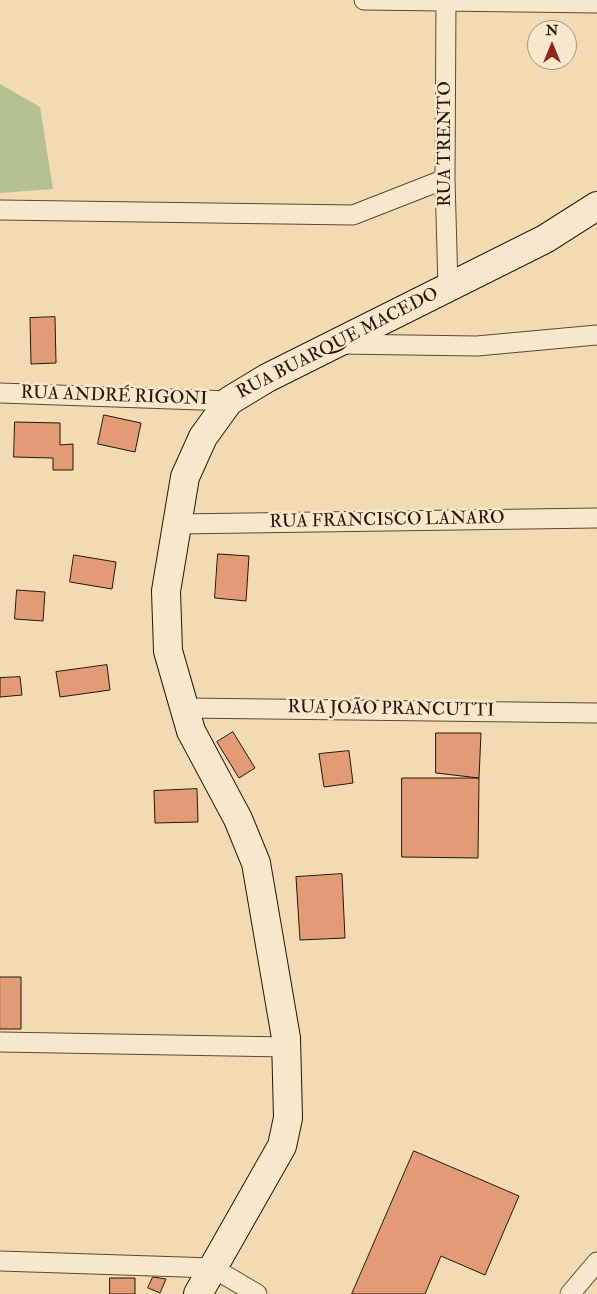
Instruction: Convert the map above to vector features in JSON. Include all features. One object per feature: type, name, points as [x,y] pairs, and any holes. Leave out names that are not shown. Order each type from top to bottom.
[{"type":"main road","name":"RUA BUARQUE MACEDO","points":[[198,1294],[282,1146],[288,1118],[286,1038],[256,863],[238,819],[191,731],[168,651],[166,591],[185,477],[203,437],[229,401],[267,378],[545,239],[597,206]]},
{"type":"street","points":[[364,0],[597,3]]},
{"type":"street","name":"RUA TRENTO","points":[[446,1],[445,179],[448,288]]},
{"type":"street","points":[[0,210],[353,215],[445,179]]},
{"type":"street","points":[[335,344],[477,346],[597,335]]},
{"type":"street","name":"RUA ANDRÉ RIGONI","points":[[0,393],[229,401]]},
{"type":"street","name":"RUA FRANCISCO LANARO","points":[[177,524],[597,518]]},
{"type":"street","name":"RUA JOÃO PRANCUTTI","points":[[185,708],[597,713]]},
{"type":"street","points":[[0,1042],[286,1047]]},
{"type":"street","points":[[0,1261],[212,1268],[257,1294]]},
{"type":"street","points":[[570,1294],[597,1262]]},
{"type":"green space","points":[[0,84],[40,107],[53,189],[0,193]]},
{"type":"building","points":[[55,317],[56,363],[31,364],[30,318]]},
{"type":"building","points":[[104,415],[141,423],[135,452],[98,444]]},
{"type":"building","points":[[15,422],[60,423],[60,445],[73,444],[73,470],[53,470],[53,458],[14,457]]},
{"type":"building","points":[[218,554],[249,556],[246,601],[215,598]]},
{"type":"building","points":[[74,555],[116,562],[112,589],[70,582]]},
{"type":"building","points":[[17,590],[45,592],[43,621],[15,619]]},
{"type":"building","points":[[107,665],[110,690],[60,697],[56,672]]},
{"type":"building","points":[[20,677],[22,695],[0,697],[0,678]]},
{"type":"building","points":[[233,732],[255,768],[239,778],[217,742]]},
{"type":"building","points":[[436,733],[481,733],[479,778],[436,773]]},
{"type":"building","points":[[349,751],[353,783],[324,787],[319,754]]},
{"type":"building","points":[[402,778],[479,778],[478,858],[402,857]]},
{"type":"building","points":[[197,789],[198,822],[155,823],[154,791]]},
{"type":"building","points":[[342,874],[345,938],[300,940],[296,877]]},
{"type":"building","points":[[0,977],[21,977],[21,1029],[0,1029]]},
{"type":"building","points":[[414,1151],[519,1196],[485,1275],[441,1256],[425,1294],[352,1294]]},
{"type":"building","points":[[153,1277],[166,1279],[160,1293],[148,1288]]},
{"type":"building","points":[[110,1278],[135,1278],[135,1294],[110,1294]]}]
